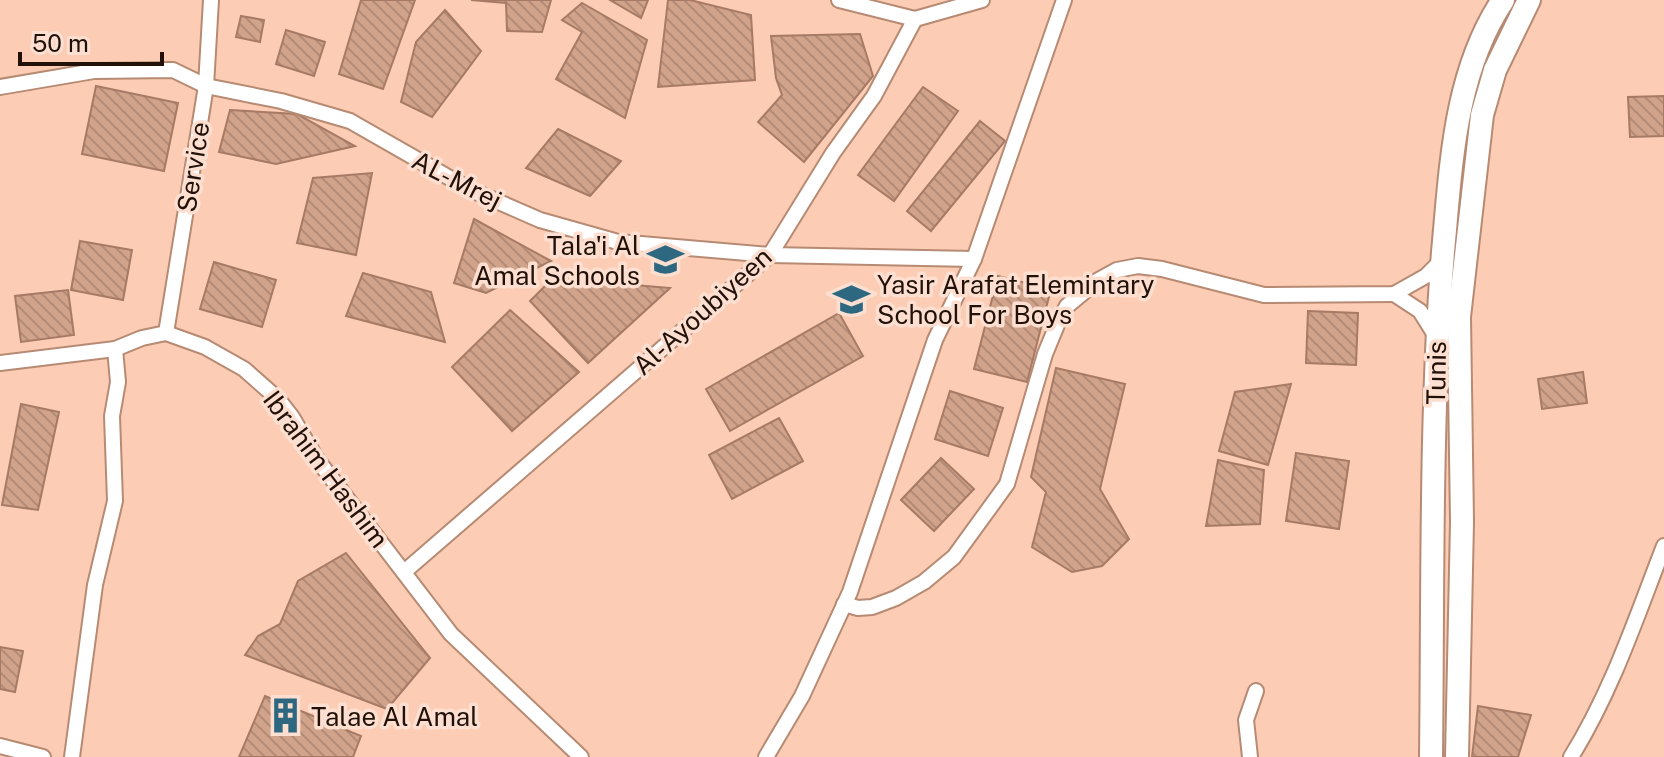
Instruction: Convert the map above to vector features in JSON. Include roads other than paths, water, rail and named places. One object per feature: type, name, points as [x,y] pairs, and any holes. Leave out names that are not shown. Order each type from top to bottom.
[{"type":"main road","name":"Tunis","points":[[1431,757],[1437,338],[1443,259],[1458,115],[1470,67],[1490,20],[1503,0]]},
{"type":"main road","points":[[1457,757],[1462,522],[1459,317],[1482,115],[1495,70],[1529,0]]},
{"type":"street","name":"Service","points":[[166,333],[206,86],[211,0]]},
{"type":"street","points":[[839,0],[915,19],[982,0]]},
{"type":"street","points":[[766,757],[802,696],[844,604],[935,340],[974,259],[1064,0]]},
{"type":"street","name":"Al-Ayoubiyeen","points":[[404,572],[770,255],[833,153],[874,96],[915,19]]},
{"type":"street","name":"AL-Mrej","points":[[0,87],[94,71],[173,70],[206,86],[281,101],[350,121],[469,189],[540,220],[618,242],[770,255],[974,259]]},
{"type":"street","points":[[844,604],[858,608],[872,607],[896,598],[924,582],[954,557],[1007,484],[1045,354],[1059,320],[1067,306],[1097,281],[1117,270],[1138,266],[1162,269],[1264,295],[1394,294],[1426,276],[1443,259]]},
{"type":"street","points":[[1394,294],[1420,311],[1437,338]]},
{"type":"street","points":[[0,363],[115,349],[142,338],[166,333]]},
{"type":"street","name":"Ibrahim Hashim","points":[[166,333],[225,357],[253,376],[278,399],[305,435],[316,458],[451,634],[581,757]]},
{"type":"street","points":[[72,757],[95,585],[115,501],[112,416],[118,382],[115,349]]},
{"type":"street","points":[[1571,757],[1593,720],[1627,644],[1664,546]]},
{"type":"street","points":[[1250,757],[1246,720],[1256,691]]},
{"type":"street","points":[[0,746],[43,757]]},
{"type":"place","name":"Tala'i Al Amal Schools","points":[[666,260]]},
{"type":"place","name":"Yasir Arafat Elemintary School For Boys","points":[[851,299]]},
{"type":"place","name":"Talae Al Amal","points":[[285,716]]}]
